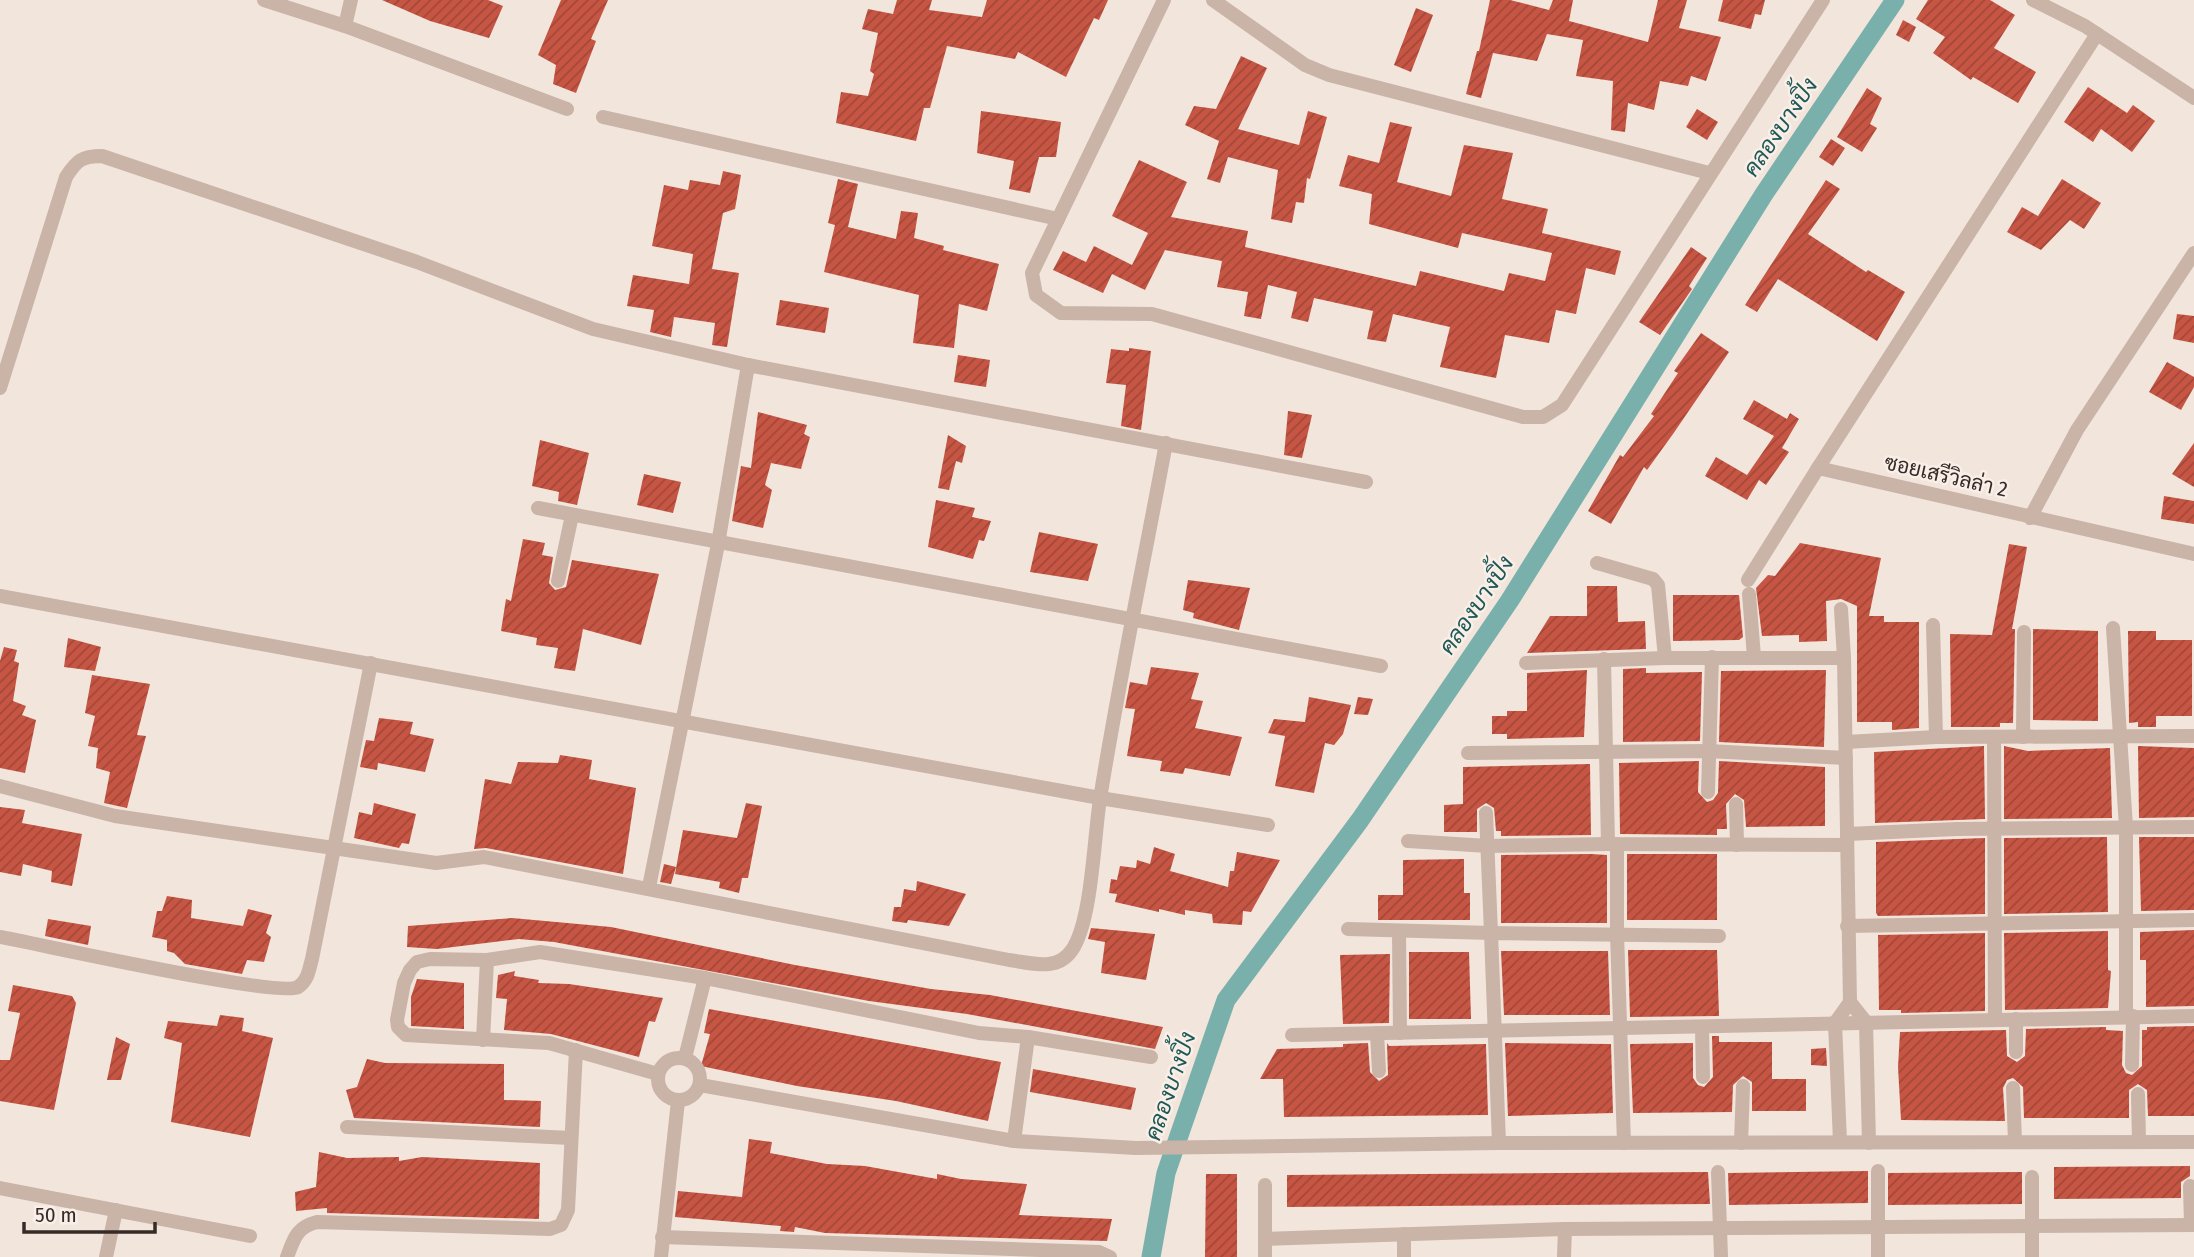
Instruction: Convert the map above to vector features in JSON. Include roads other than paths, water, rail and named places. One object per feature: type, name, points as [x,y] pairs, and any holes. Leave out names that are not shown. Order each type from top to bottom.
[{"type":"street","points":[[264,0],[345,26],[566,109]]},
{"type":"street","points":[[345,26],[351,0]]},
{"type":"street","points":[[1164,0],[1032,272],[1036,295],[1061,313],[1152,314],[1524,417],[1544,417],[1562,405],[1822,0]]},
{"type":"street","points":[[1213,0],[1305,65],[1329,75],[1709,173]]},
{"type":"street","points":[[2033,0],[2096,34],[2194,98]]},
{"type":"street","points":[[1754,657],[1748,587],[1818,468],[2096,34]]},
{"type":"street","points":[[603,117],[1058,219]]},
{"type":"street","points":[[0,388],[66,177],[77,161],[86,156],[102,156],[391,253],[593,329],[748,365],[1366,482]]},
{"type":"street","points":[[2031,518],[2077,430],[2194,253]]},
{"type":"street","points":[[649,887],[718,544],[748,365]]},
{"type":"street","points":[[0,786],[115,816],[436,863],[484,857],[649,887],[1009,960],[1046,965],[1061,962],[1083,924],[1100,798],[1166,443]]},
{"type":"street","name":"ซอยเสรีวิลล่า 2","points":[[1818,468],[2194,554]]},
{"type":"street","points":[[538,508],[718,544],[1381,666]]},
{"type":"street","points":[[558,581],[572,515]]},
{"type":"street","points":[[1597,563],[1653,579],[1658,585],[1664,658]]},
{"type":"street","points":[[0,596],[1100,798],[1268,825]]},
{"type":"street","points":[[1841,609],[1850,1002],[1866,1022],[1869,1143]]},
{"type":"street","points":[[1933,625],[1936,737]]},
{"type":"street","points":[[2113,628],[2126,827],[2126,920],[2132,1065]]},
{"type":"street","points":[[2023,737],[2024,632]]},
{"type":"street","points":[[1708,792],[1712,657]]},
{"type":"street","points":[[1526,663],[1712,657],[1844,658]]},
{"type":"street","points":[[1604,659],[1624,1143]]},
{"type":"street","points":[[0,937],[233,983],[280,990],[298,987],[307,977],[371,663]]},
{"type":"street","points":[[1846,742],[1936,737],[2194,736]]},
{"type":"street","points":[[1994,737],[1995,1019]]},
{"type":"street","points":[[1468,753],[1708,751],[1846,758]]},
{"type":"street","points":[[1736,804],[1737,845]]},
{"type":"street","points":[[1486,813],[1499,1143]]},
{"type":"street","points":[[1408,841],[1488,846],[1737,845],[1993,828],[2194,827]]},
{"type":"street","points":[[1847,926],[2194,920]]},
{"type":"street","points":[[1348,929],[1719,936]]},
{"type":"street","points":[[1399,932],[1400,1032]]},
{"type":"street","points":[[658,1074],[549,1043],[406,1035],[398,1027],[397,1020],[404,983],[410,970],[418,962],[430,959],[487,960],[554,953],[705,978],[979,1033],[1028,1037],[1151,1057]]},
{"type":"street","points":[[483,1040],[487,960]]},
{"type":"street","points":[[685,1058],[705,978]]},
{"type":"street","points":[[1840,1142],[1835,1023],[1850,1002]]},
{"type":"street","points":[[1292,1035],[1494,1028],[1621,1029],[2194,1016]]},
{"type":"street","points":[[2016,1052],[2017,1019]]},
{"type":"street","points":[[1702,1027],[1703,1077]]},
{"type":"street","points":[[1377,1033],[1379,1071]]},
{"type":"street","points":[[1014,1141],[1028,1037]]},
{"type":"street","points":[[287,1257],[295,1235],[303,1226],[317,1222],[550,1229],[561,1225],[568,1210],[576,1050]]},
{"type":"street","points":[[685,1058],[696,1066],[700,1085],[695,1093],[678,1101],[661,1092],[658,1074],[670,1059],[685,1058]]},
{"type":"street","points":[[700,1085],[1014,1141],[1136,1148],[1499,1143],[2194,1142]]},
{"type":"street","points":[[1741,1143],[1743,1086]]},
{"type":"street","points":[[2013,1088],[2015,1142]]},
{"type":"street","points":[[2138,1094],[2139,1142]]},
{"type":"street","points":[[661,1257],[678,1101]]},
{"type":"street","points":[[347,1127],[571,1138]]},
{"type":"street","points":[[1878,1171],[1878,1257]]},
{"type":"street","points":[[1718,1172],[1721,1257]]},
{"type":"street","points":[[2032,1177],[2032,1257]]},
{"type":"street","points":[[1265,1185],[1265,1257]]},
{"type":"street","points":[[1265,1239],[1564,1229],[2192,1225],[2190,1186]]},
{"type":"street","points":[[0,1188],[250,1236]]},
{"type":"street","points":[[106,1257],[116,1210]]},
{"type":"street","points":[[1564,1229],[1564,1257]]},
{"type":"street","points":[[1404,1234],[1404,1257]]},
{"type":"street","points":[[662,1237],[1099,1252],[1110,1257]]},
{"type":"waterway","name":"คลองบางปิ้ง","points":[[1151,1257],[1166,1173],[1226,1000],[1360,820],[1510,600],[1764,194],[1895,0]]}]
